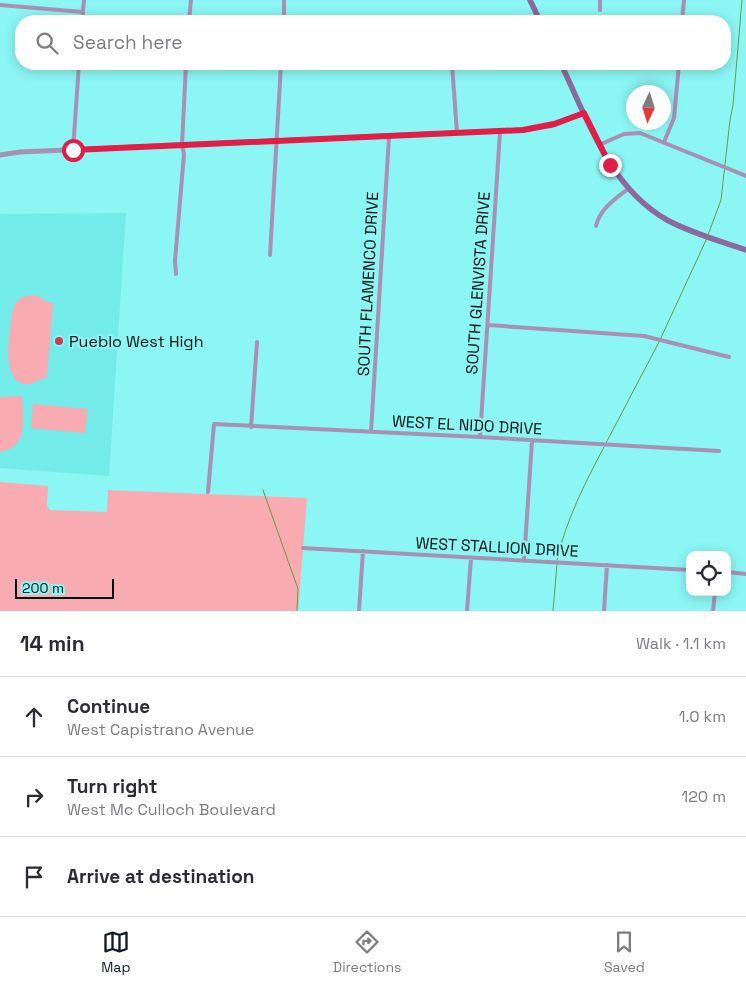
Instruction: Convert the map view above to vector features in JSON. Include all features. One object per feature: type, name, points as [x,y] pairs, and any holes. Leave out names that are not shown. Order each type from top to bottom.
[{"type":"main road","points":[[530,0],[537,15]]},
{"type":"main road","points":[[563,70],[599,145],[615,172],[646,206],[684,228],[746,250]]},
{"type":"street","points":[[83,15],[84,0]]},
{"type":"street","points":[[190,15],[191,0]]},
{"type":"street","points":[[284,0],[284,15]]},
{"type":"street","points":[[600,0],[600,10]]},
{"type":"street","points":[[683,15],[684,0]]},
{"type":"street","points":[[0,5],[83,12]]},
{"type":"street","points":[[73,150],[79,70]]},
{"type":"street","points":[[176,274],[175,261],[184,154],[182,145],[186,70]]},
{"type":"street","points":[[270,255],[281,70]]},
{"type":"street","points":[[452,70],[457,133]]},
{"type":"street","points":[[664,142],[674,118],[678,70]]},
{"type":"street","points":[[0,155],[20,152],[500,132],[544,127],[584,113]]},
{"type":"street","name":"SOUTH GLENVISTA DRIVE","points":[[480,437],[500,132]]},
{"type":"street","points":[[599,145],[624,134],[640,133],[746,176]]},
{"type":"street","name":"SOUTH FLAMENCO DRIVE","points":[[371,432],[389,137]]},
{"type":"street","points":[[596,226],[598,217],[608,205],[628,188]]},
{"type":"street","points":[[488,325],[644,336],[729,357]]},
{"type":"street","points":[[251,427],[257,342]]},
{"type":"street","name":"WEST EL NIDO DRIVE","points":[[208,492],[214,424],[719,451]]},
{"type":"street","points":[[524,561],[532,441]]},
{"type":"street","name":"WEST STALLION DRIVE","points":[[303,548],[686,570]]},
{"type":"street","points":[[359,611],[363,551]]},
{"type":"street","points":[[468,611],[471,558]]},
{"type":"street","points":[[604,611],[606,565]]},
{"type":"street","points":[[731,572],[746,574]]},
{"type":"street","points":[[713,611],[714,596]]},
{"type":"shaded area","name":"Pueblo West High","points":[[126,213],[109,476],[0,468],[0,214]]},
{"type":"shaded area","points":[[34,295],[53,303],[47,378],[25,384],[17,381],[9,365],[10,332],[14,305],[25,296]]},
{"type":"shaded area","points":[[22,396],[23,422],[20,438],[9,449],[0,452],[0,397]]},
{"type":"shaded area","points":[[33,404],[88,409],[85,433],[31,428]]},
{"type":"shaded area","points":[[0,482],[48,486],[47,506],[50,510],[107,512],[108,490],[307,498],[298,611],[0,611]]},
{"type":"waterway","points":[[708,235],[721,200],[733,105],[742,0]]},
{"type":"waterway","points":[[606,443],[659,342],[707,238]]},
{"type":"waterway","points":[[557,560],[571,516],[604,447]]},
{"type":"waterway","points":[[263,490],[298,589],[297,611]]},
{"type":"waterway","points":[[553,611],[557,564]]},
{"type":"place","name":"Pueblo West High","points":[[59,341]]},
{"type":"route","points":[[73,150],[500,132],[535,129],[584,113],[610,165]]}]
